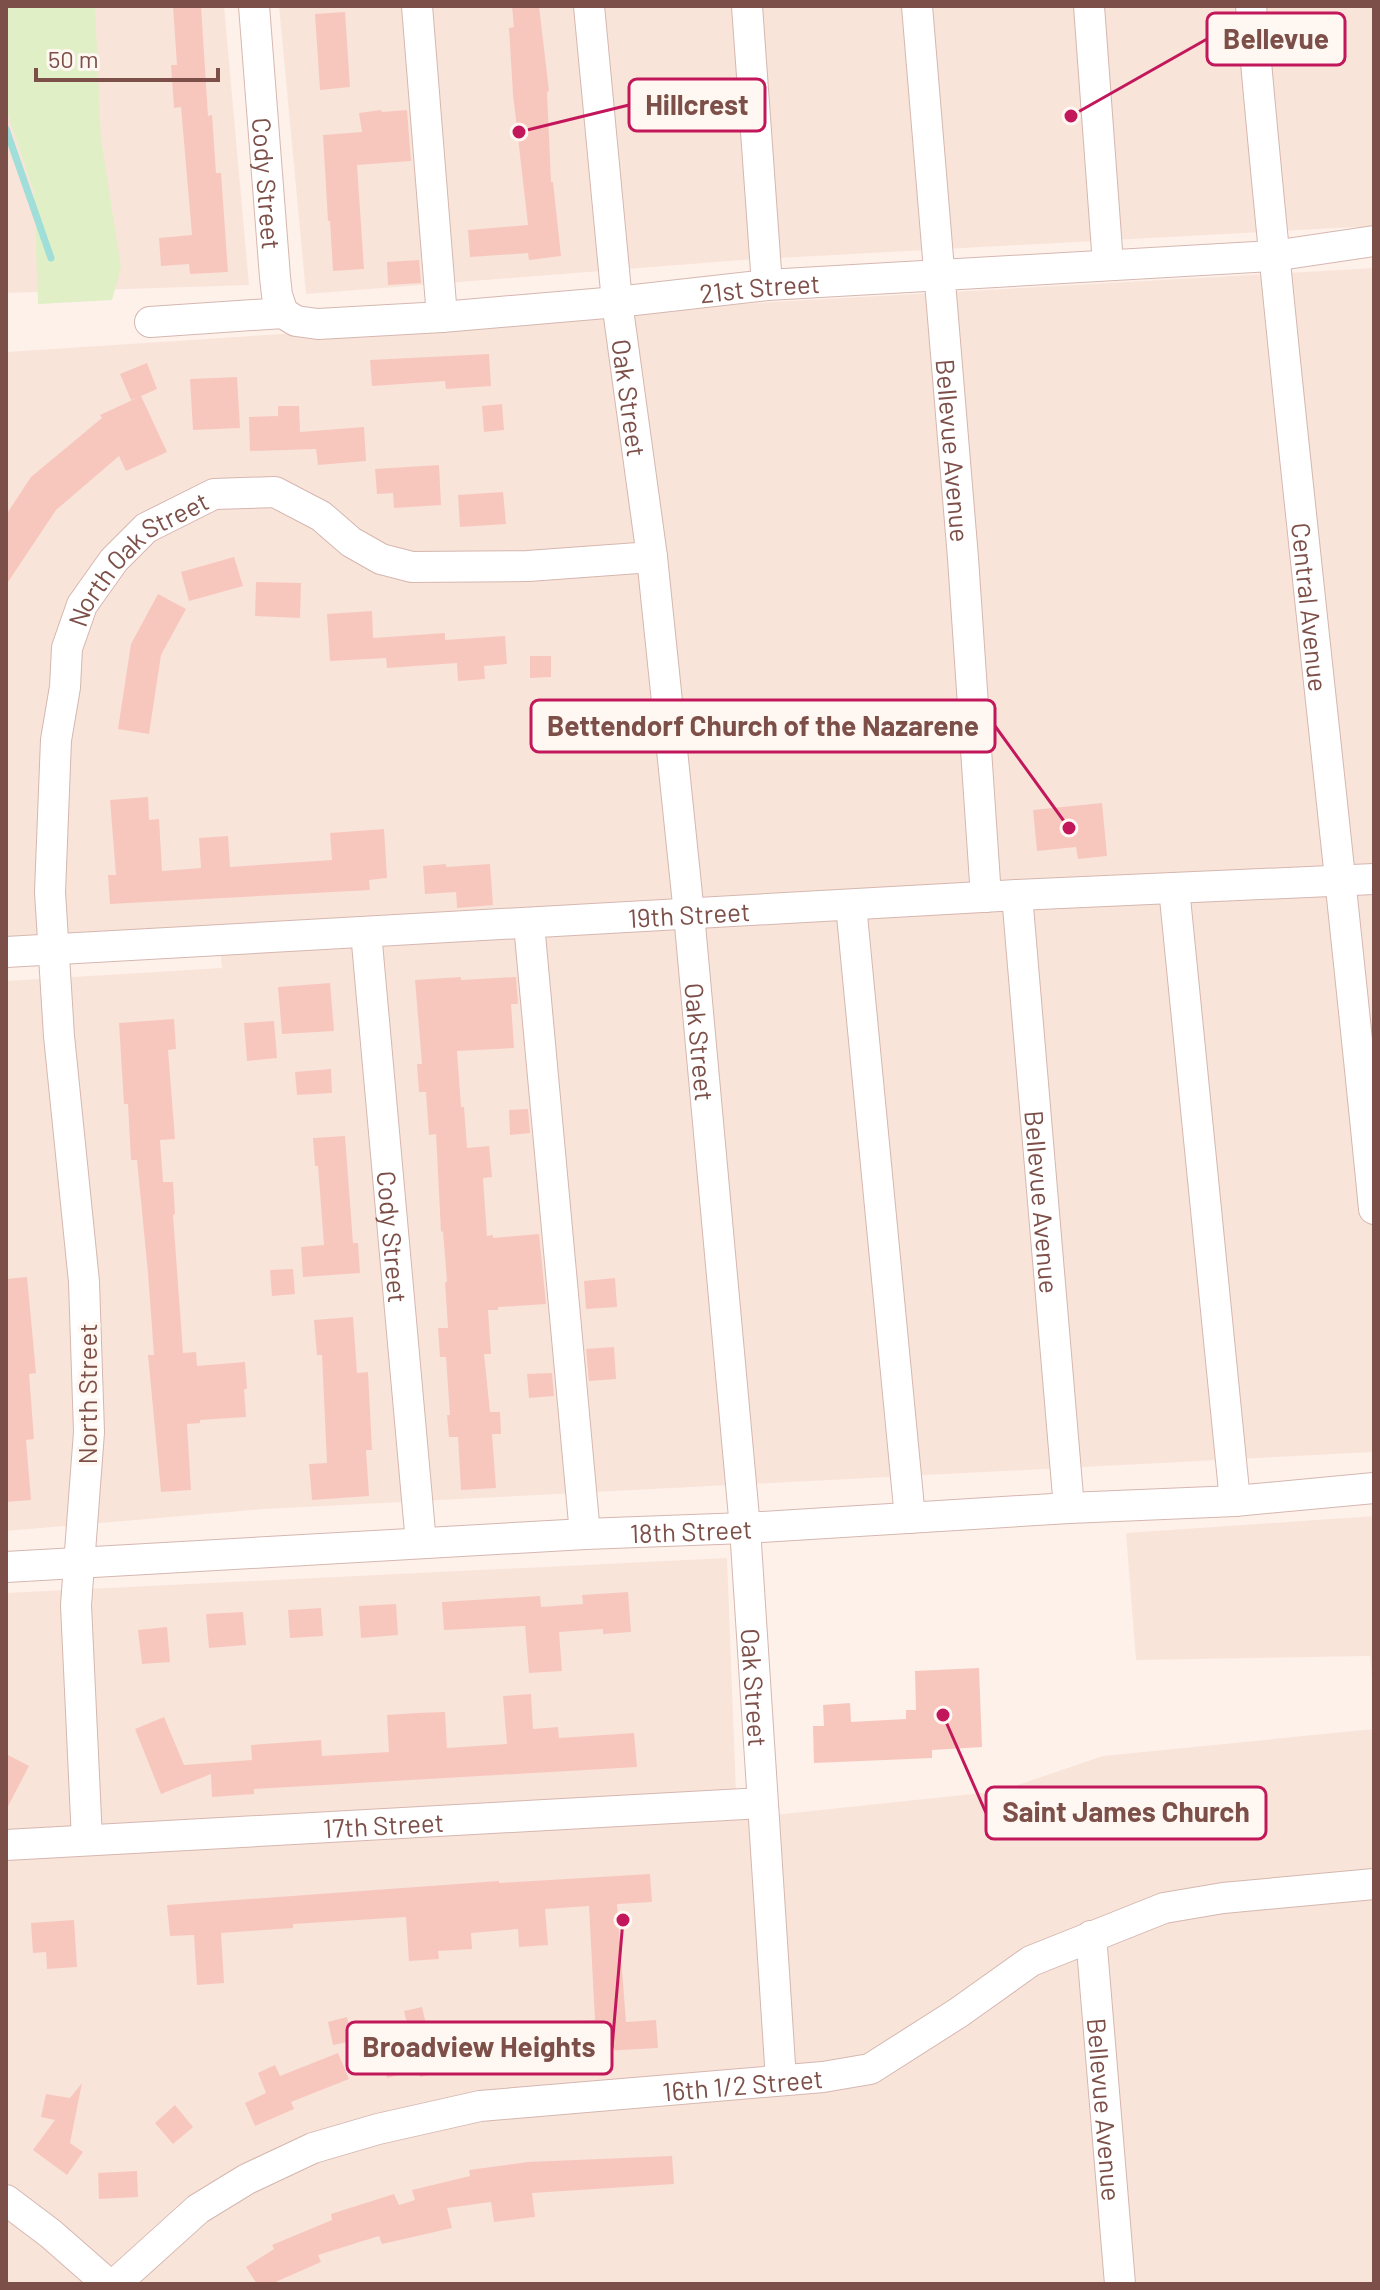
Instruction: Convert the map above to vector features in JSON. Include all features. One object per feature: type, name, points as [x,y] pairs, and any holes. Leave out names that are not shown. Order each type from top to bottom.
[{"type":"street","name":"Cody Street","points":[[254,6],[275,277],[283,313]]},
{"type":"street","points":[[417,6],[442,317]]},
{"type":"street","name":"Oak Street","points":[[589,6],[617,302],[652,557],[689,914],[745,1528],[781,2080]]},
{"type":"street","points":[[747,6],[767,285]]},
{"type":"street","name":"Bellevue Avenue","points":[[917,6],[937,276],[963,558],[986,897]]},
{"type":"street","points":[[1089,6],[1108,264]]},
{"type":"street","name":"Central Avenue","points":[[1251,6],[1273,256],[1342,881],[1374,1209]]},
{"type":"street","name":"21st Street","points":[[150,322],[283,313],[296,321],[318,324],[442,317],[767,285],[1273,256],[1374,241]]},
{"type":"street","name":"North Oak Street","points":[[51,948],[56,740],[65,687],[67,648],[82,605],[114,560],[146,528],[214,494],[275,492],[321,516],[351,542],[381,559],[412,567],[528,566],[652,557]]},
{"type":"street","name":"19th Street","points":[[6,952],[1017,895],[1374,879]]},
{"type":"street","points":[[1174,888],[1235,1501]]},
{"type":"street","name":"Bellevue Avenue","points":[[1017,895],[1069,1508]]},
{"type":"street","points":[[851,905],[910,1518]]},
{"type":"street","points":[[529,924],[585,1534]]},
{"type":"street","name":"Cody Street","points":[[366,932],[421,1543]]},
{"type":"street","name":"North Street","points":[[51,948],[84,1282],[89,1432],[76,1605],[87,1840]]},
{"type":"street","name":"18th Street","points":[[6,1567],[1235,1501],[1374,1488]]},
{"type":"street","name":"17th Street","points":[[6,1845],[762,1803]]},
{"type":"street","name":"16th 1/2 Street","points":[[115,2284],[198,2209],[247,2179],[313,2148],[378,2129],[480,2106],[823,2077],[870,2069],[958,2013],[1031,1961],[1164,1908],[1223,1898],[1374,1884]]},
{"type":"street","name":"Bellevue Avenue","points":[[1091,1936],[1120,2284]]},
{"type":"street","points":[[6,2200],[108,2284]]},
{"type":"shaded area","points":[[6,6],[224,6],[249,285],[6,293]]},
{"type":"shaded area","points":[[279,6],[737,6],[755,259],[306,294]]},
{"type":"shaded area","points":[[760,6],[1374,6],[1374,226],[778,258]]},
{"type":"shaded area","points":[[1374,268],[1374,1452],[265,1509],[6,1531],[6,981],[222,968],[218,928],[6,938],[6,352],[773,302]]},
{"type":"shaded area","points":[[1374,1516],[1374,1703],[1370,1656],[1136,1660],[1126,1533]]},
{"type":"shaded area","points":[[727,1558],[737,1819],[1000,1791],[1103,1756],[1374,1729],[1374,2284],[6,2284],[6,1593]]},
{"type":"green space","points":[[6,6],[95,6],[101,139],[121,267],[112,300],[38,304],[34,193],[6,109]]},
{"type":"building","points":[[173,6],[201,6],[208,116],[212,115],[216,173],[221,173],[228,272],[190,274],[189,264],[161,266],[159,238],[192,235],[181,107],[174,108],[171,65],[177,65]]},
{"type":"building","points":[[512,6],[539,6],[549,91],[551,182],[561,256],[529,260],[528,253],[470,257],[468,230],[528,225],[513,94],[509,28],[514,27]]},
{"type":"building","points":[[345,12],[350,87],[320,90],[315,14]]},
{"type":"building","points":[[407,110],[411,161],[357,165],[364,269],[333,271],[323,135],[362,132],[359,113]]},
{"type":"building","points":[[419,260],[421,283],[388,285],[387,262]]},
{"type":"building","points":[[489,354],[491,386],[446,389],[445,381],[372,386],[370,360]]},
{"type":"building","points":[[147,363],[157,389],[141,396],[167,452],[126,471],[119,456],[56,510],[6,585],[6,515],[31,477],[102,418],[100,415],[139,397],[131,400],[120,374]]},
{"type":"building","points":[[237,377],[240,428],[193,430],[190,379]]},
{"type":"building","points":[[502,404],[504,430],[484,432],[482,406]]},
{"type":"building","points":[[278,406],[299,406],[300,432],[364,427],[366,461],[318,465],[316,449],[250,451],[249,417],[278,416]]},
{"type":"building","points":[[439,465],[441,505],[394,508],[393,493],[377,494],[375,469]]},
{"type":"building","points":[[503,492],[506,524],[460,527],[458,495]]},
{"type":"building","points":[[234,557],[243,586],[189,601],[181,572]]},
{"type":"building","points":[[256,582],[301,583],[300,618],[255,616]]},
{"type":"building","points":[[158,594],[186,609],[161,655],[149,734],[118,729],[131,644]]},
{"type":"building","points":[[372,611],[373,638],[445,633],[445,640],[505,636],[507,664],[484,666],[485,679],[458,681],[457,663],[387,668],[386,658],[330,661],[327,614]]},
{"type":"building","points":[[530,656],[551,656],[551,677],[530,678]]},
{"type":"building","points":[[148,797],[149,820],[159,819],[162,871],[201,868],[199,838],[228,836],[230,867],[332,860],[330,833],[384,829],[387,878],[369,880],[370,890],[110,904],[108,875],[116,875],[110,800]]},
{"type":"building","points":[[1102,803],[1107,856],[1078,859],[1076,847],[1037,851],[1033,810]]},
{"type":"building","points":[[446,864],[446,867],[490,864],[493,905],[457,908],[456,892],[425,894],[423,866]]},
{"type":"building","points":[[461,977],[461,980],[516,977],[518,1004],[511,1004],[514,1048],[457,1051],[461,1107],[464,1107],[467,1148],[489,1146],[492,1177],[483,1178],[487,1236],[539,1234],[546,1304],[488,1310],[491,1354],[484,1354],[490,1412],[500,1412],[501,1434],[492,1434],[496,1488],[461,1490],[458,1437],[449,1437],[446,1357],[440,1357],[438,1328],[448,1328],[447,1282],[436,1134],[429,1135],[426,1092],[419,1092],[417,1064],[422,1064],[415,980]]},
{"type":"building","points":[[330,983],[334,1031],[282,1034],[278,987]]},
{"type":"building","points":[[174,1019],[176,1049],[168,1050],[175,1139],[160,1140],[163,1182],[173,1182],[183,1353],[196,1352],[197,1366],[245,1362],[247,1389],[244,1389],[246,1417],[200,1420],[200,1423],[187,1424],[191,1490],[161,1492],[148,1355],[154,1355],[148,1273],[137,1160],[131,1160],[128,1104],[124,1104],[119,1023]]},
{"type":"building","points":[[274,1021],[277,1058],[247,1061],[244,1023]]},
{"type":"building","points":[[331,1069],[332,1093],[297,1095],[295,1072]]},
{"type":"building","points":[[528,1109],[530,1133],[510,1135],[509,1110]]},
{"type":"building","points":[[345,1136],[353,1243],[358,1243],[360,1273],[303,1277],[301,1247],[324,1245],[313,1138]]},
{"type":"building","points":[[293,1269],[295,1294],[272,1296],[270,1270]]},
{"type":"building","points":[[27,1277],[36,1373],[29,1374],[34,1439],[26,1440],[31,1500],[6,1502],[6,1279]]},
{"type":"building","points":[[615,1278],[617,1307],[586,1309],[584,1281]]},
{"type":"building","points":[[353,1317],[357,1373],[368,1372],[372,1450],[366,1450],[369,1496],[312,1500],[309,1464],[327,1463],[322,1355],[317,1355],[314,1320]]},
{"type":"building","points":[[614,1347],[616,1379],[589,1381],[586,1349]]},
{"type":"building","points":[[552,1373],[554,1396],[529,1398],[527,1374]]},
{"type":"building","points":[[628,1592],[631,1632],[603,1634],[603,1629],[559,1632],[562,1671],[529,1673],[525,1626],[444,1630],[442,1602],[540,1596],[541,1607],[583,1604],[582,1595]]},
{"type":"building","points":[[396,1604],[398,1635],[361,1638],[359,1606]]},
{"type":"building","points":[[321,1608],[323,1636],[290,1638],[288,1610]]},
{"type":"building","points":[[243,1612],[246,1645],[209,1648],[206,1614]]},
{"type":"building","points":[[167,1627],[170,1662],[142,1664],[138,1630]]},
{"type":"building","points":[[979,1668],[982,1747],[932,1750],[932,1758],[814,1763],[813,1726],[824,1726],[823,1705],[850,1703],[851,1722],[906,1719],[906,1710],[916,1710],[915,1671]]},
{"type":"building","points":[[531,1694],[533,1729],[558,1727],[559,1738],[634,1733],[637,1767],[254,1789],[254,1794],[212,1797],[211,1774],[161,1794],[135,1729],[164,1717],[184,1765],[252,1760],[251,1745],[321,1740],[322,1756],[389,1752],[387,1715],[417,1713],[445,1712],[447,1748],[507,1744],[503,1696]]},
{"type":"building","points":[[6,1754],[29,1766],[6,1810]]},
{"type":"building","points":[[650,1874],[652,1902],[617,1904],[626,2022],[656,2020],[658,2048],[491,2057],[492,2062],[435,2066],[437,2073],[420,2077],[418,2070],[387,2078],[380,2047],[411,2040],[404,2011],[422,2007],[429,2037],[521,2031],[521,2025],[595,2020],[589,1906],[545,1909],[548,1945],[519,1947],[518,1929],[471,1933],[472,1949],[438,1951],[439,1959],[409,1961],[406,1917],[293,1924],[293,1928],[221,1933],[224,1983],[197,1985],[194,1935],[170,1936],[167,1905],[499,1881]]},
{"type":"building","points":[[74,1920],[77,1967],[47,1969],[46,1952],[33,1953],[31,1923]]},
{"type":"building","points":[[347,2017],[352,2041],[333,2045],[328,2022]]},
{"type":"building","points":[[338,2053],[349,2079],[291,2102],[294,2109],[255,2126],[245,2103],[266,2093],[258,2073],[275,2065],[280,2076]]},
{"type":"building","points":[[82,2083],[70,2143],[83,2152],[67,2175],[33,2150],[55,2120],[41,2117],[46,2094],[70,2098]]},
{"type":"building","points":[[175,2105],[193,2127],[173,2144],[155,2123]]},
{"type":"building","points":[[672,2156],[674,2184],[532,2193],[535,2217],[494,2222],[491,2202],[447,2208],[452,2228],[382,2244],[379,2236],[318,2255],[321,2262],[271,2284],[257,2284],[246,2267],[274,2249],[272,2245],[332,2220],[331,2214],[394,2194],[399,2205],[415,2200],[412,2190],[470,2176],[469,2170],[528,2162]]},
{"type":"building","points":[[137,2171],[138,2197],[99,2199],[98,2173]]},
{"type":"waterway","points":[[6,129],[51,258]]},
{"type":"place","name":"Bellevue","points":[[1071,116]]},
{"type":"place","name":"Hillcrest","points":[[519,132]]},
{"type":"place","name":"Bettendorf Church of the Nazarene","points":[[1069,828]]},
{"type":"place","name":"Saint James Church","points":[[943,1715]]},
{"type":"place","name":"Broadview Heights","points":[[623,1920]]}]
